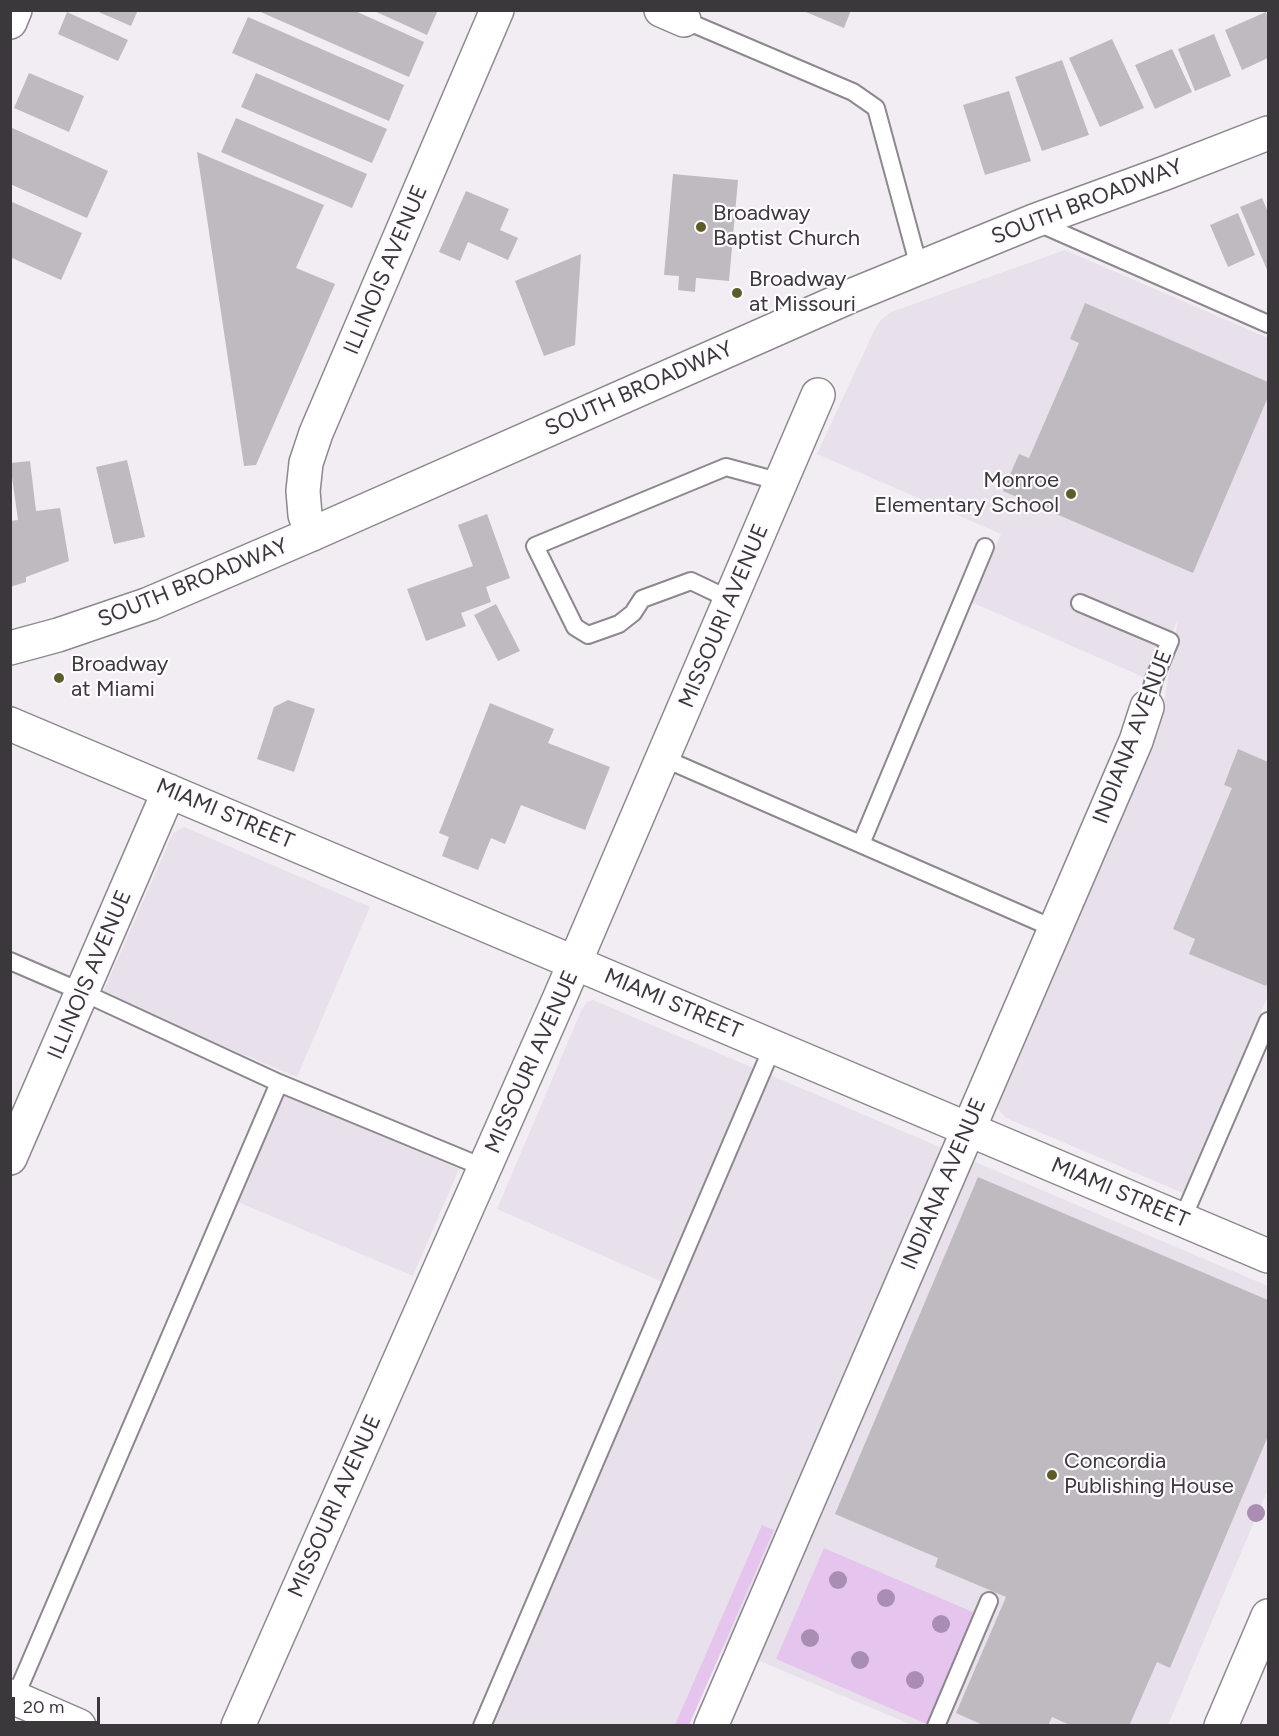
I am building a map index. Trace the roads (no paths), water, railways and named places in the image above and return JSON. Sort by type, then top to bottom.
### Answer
[{"type":"street","points":[[10,22],[15,10]]},
{"type":"street","name":"ILLINOIS AVENUE","points":[[312,534],[305,515],[303,491],[306,463],[316,433],[497,10]]},
{"type":"street","name":"SOUTH BROADWAY","points":[[10,648],[58,635],[149,604],[919,267],[1034,221],[1269,133]]},
{"type":"street","name":"MISSOURI AVENUE","points":[[238,1725],[575,963],[818,395]]},
{"type":"street","name":"INDIANA AVENUE","points":[[711,1725],[1136,741],[1147,707]]},
{"type":"street","name":"MIAMI STREET","points":[[10,724],[1269,1256]]},
{"type":"street","name":"ILLINOIS AVENUE","points":[[10,1158],[169,791]]},
{"type":"street","points":[[1221,1725],[1269,1616]]},
{"type":"street","points":[[12,1700],[79,1725]]},
{"type":"lane","points":[[672,15],[854,92],[876,108],[919,267]]},
{"type":"lane","points":[[1034,221],[1269,324]]},
{"type":"lane","points":[[731,600],[691,581],[642,599],[633,613],[619,624],[588,635],[575,627],[535,546],[726,467],[781,482]]},
{"type":"lane","points":[[861,844],[985,547]]},
{"type":"lane","name":"INDIANA AVENUE","points":[[1080,603],[1170,641],[1154,679],[1147,707]]},
{"type":"lane","points":[[663,758],[1055,929]]},
{"type":"lane","points":[[10,961],[279,1083],[485,1168]]},
{"type":"lane","points":[[1182,1220],[1269,1022]]},
{"type":"lane","points":[[482,1725],[773,1046]]},
{"type":"lane","points":[[12,1700],[279,1083]]},
{"type":"lane","points":[[936,1725],[989,1601]]},
{"type":"place","name":"Broadway Baptist Church","points":[[701,227]]},
{"type":"place","name":"Broadway at Missouri","points":[[737,293]]},
{"type":"place","name":"Monroe Elementary School","points":[[1071,494]]},
{"type":"place","name":"Broadway at Miami","points":[[59,678]]},
{"type":"place","name":"Concordia Publishing House","points":[[1052,1475]]}]
